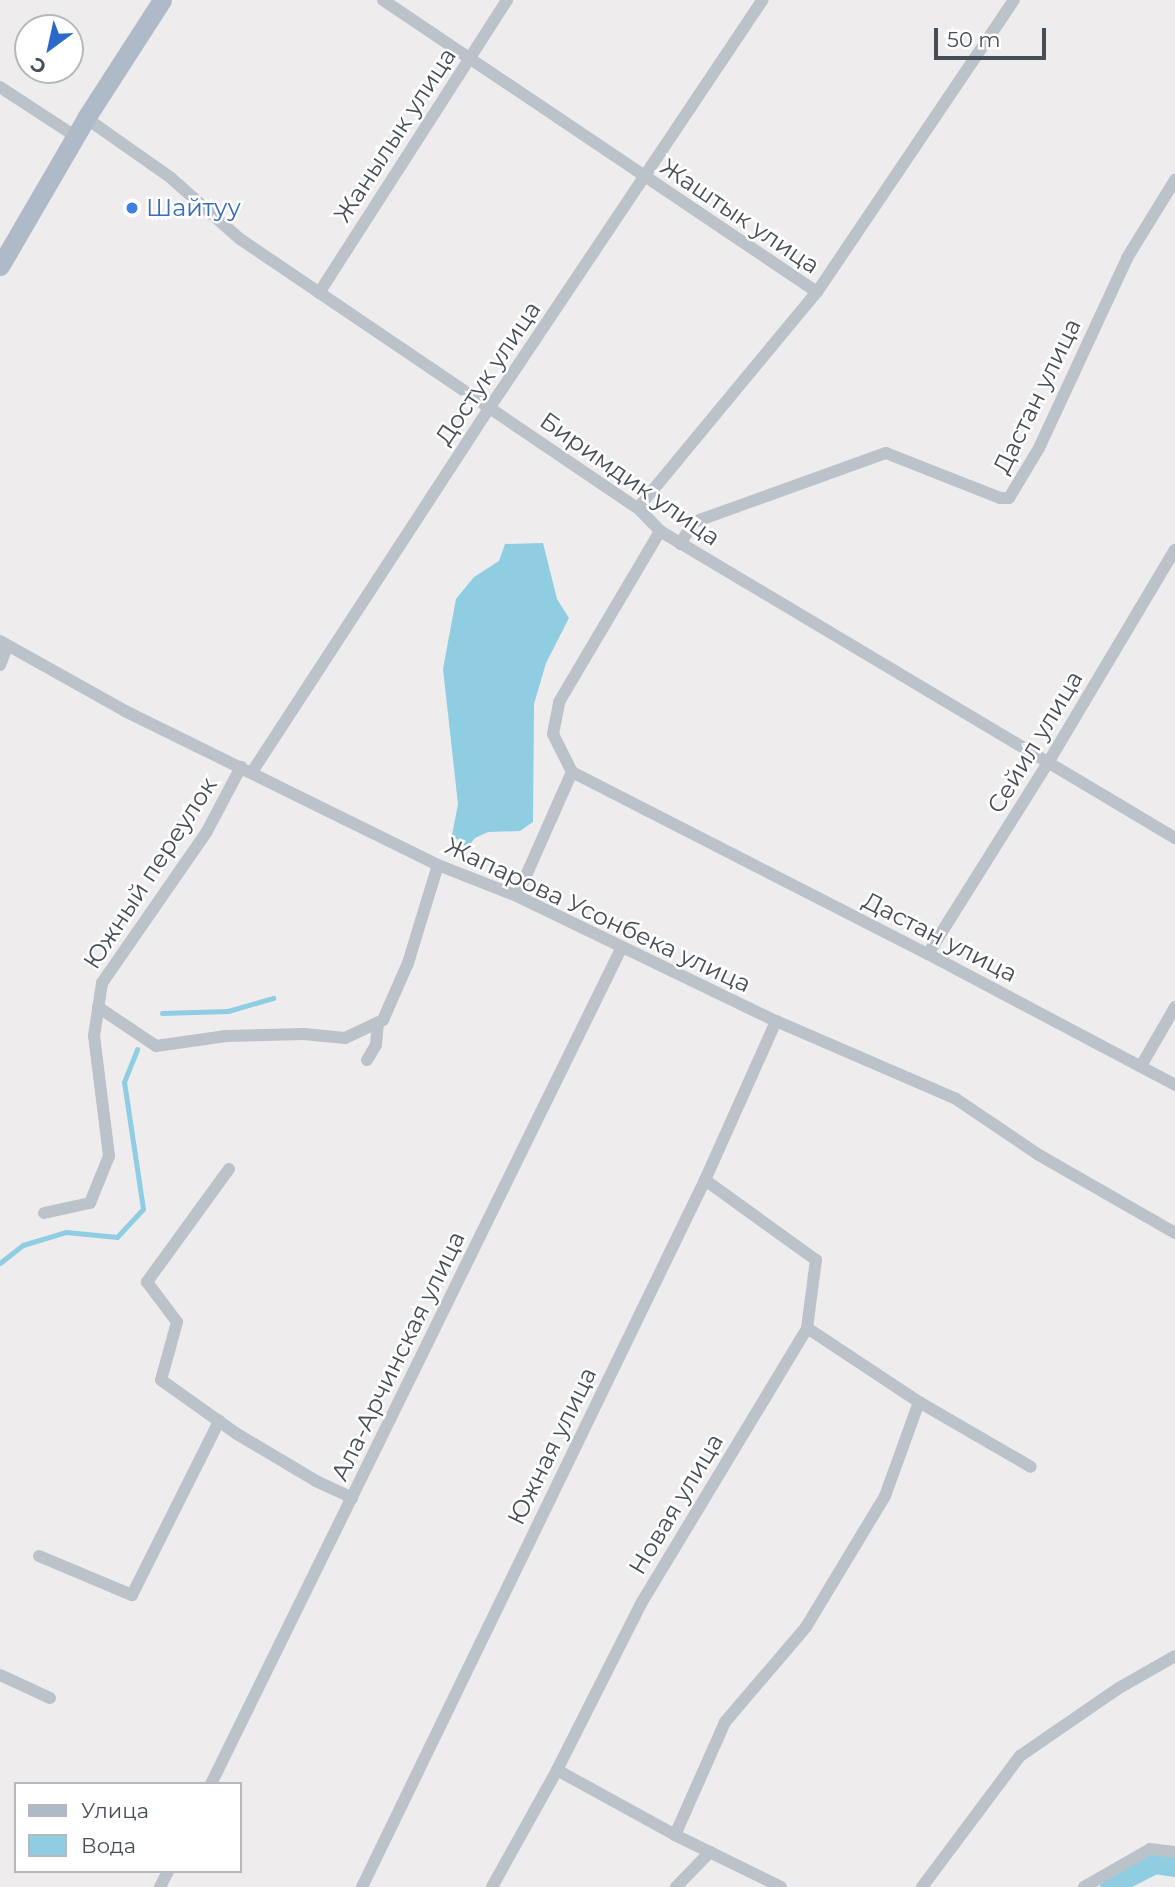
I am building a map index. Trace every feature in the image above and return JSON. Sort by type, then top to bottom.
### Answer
[{"type":"main road","points":[[0,266],[75,136],[162,0]]},
{"type":"street","name":"Жаштык улица","points":[[383,0],[468,60],[817,292],[1014,0]]},
{"type":"street","name":"Жанылык улица","points":[[319,293],[507,0]]},
{"type":"street","name":"Достук улица","points":[[247,769],[762,0]]},
{"type":"street","points":[[0,88],[75,136]]},
{"type":"street","name":"Биримдик улица","points":[[86,118],[172,178],[240,239],[638,508],[660,531],[1175,838]]},
{"type":"street","name":"Дастан улица","points":[[680,544],[694,522],[886,453],[1000,498],[1009,498],[1039,448],[1127,258],[1175,180]]},
{"type":"street","points":[[638,508],[817,292]]},
{"type":"street","points":[[517,896],[572,772],[553,734],[559,702],[660,531]]},
{"type":"street","name":"Сейил улица","points":[[928,954],[1049,761],[1175,550]]},
{"type":"street","points":[[0,665],[4,644]]},
{"type":"street","name":"Жапарова Усонбека улица","points":[[4,644],[125,711],[438,865],[517,896],[776,1021],[956,1099],[1039,1156],[1175,1233]]},
{"type":"street","name":"Южный переулок","points":[[44,1213],[90,1203],[109,1156],[94,1036],[102,983],[247,769]]},
{"type":"street","name":"Дастан улица","points":[[572,772],[928,954],[1175,1085]]},
{"type":"street","points":[[98,1007],[156,1046],[226,1036],[304,1034],[345,1038],[383,1020],[408,963],[438,865]]},
{"type":"street","name":"Ала-Арчинская улица","points":[[212,1782],[622,947]]},
{"type":"street","points":[[1141,1066],[1175,1007]]},
{"type":"street","name":"Южная улица","points":[[362,1887],[705,1180],[776,1021]]},
{"type":"street","points":[[367,1060],[376,1045],[378,1023]]},
{"type":"street","points":[[229,1169],[146,1282],[177,1322],[161,1380],[219,1421],[316,1481],[352,1498]]},
{"type":"street","name":"Новая улица","points":[[492,1887],[557,1770],[642,1602],[807,1328],[816,1260],[705,1180]]},
{"type":"street","points":[[807,1328],[919,1402],[1031,1467]]},
{"type":"street","points":[[674,1835],[725,1722],[806,1627],[885,1496],[919,1402]]},
{"type":"street","points":[[39,1556],[132,1595],[219,1421]]},
{"type":"street","points":[[922,1887],[1020,1756],[1119,1688],[1175,1656]]},
{"type":"street","points":[[0,1675],[50,1698]]},
{"type":"street","points":[[557,1770],[674,1835],[781,1887]]},
{"type":"street","points":[[1084,1887],[1150,1849],[1175,1852]]},
{"type":"street","points":[[676,1887],[710,1852]]},
{"type":"water","points":[[543,543],[557,599],[569,618],[546,663],[534,704],[533,822],[520,831],[488,832],[475,838],[467,848],[452,835],[458,804],[443,669],[456,599],[474,577],[499,561],[505,544]]},
{"type":"waterway","points":[[162,1013],[228,1011],[273,998]]},
{"type":"waterway","points":[[0,1263],[23,1245],[66,1232],[117,1237],[143,1209],[124,1082],[137,1049]]},
{"type":"waterway","points":[[1113,1887],[1125,1876],[1154,1861],[1175,1864]]},
{"type":"place","name":"Шайтуу","points":[[132,208]]}]
